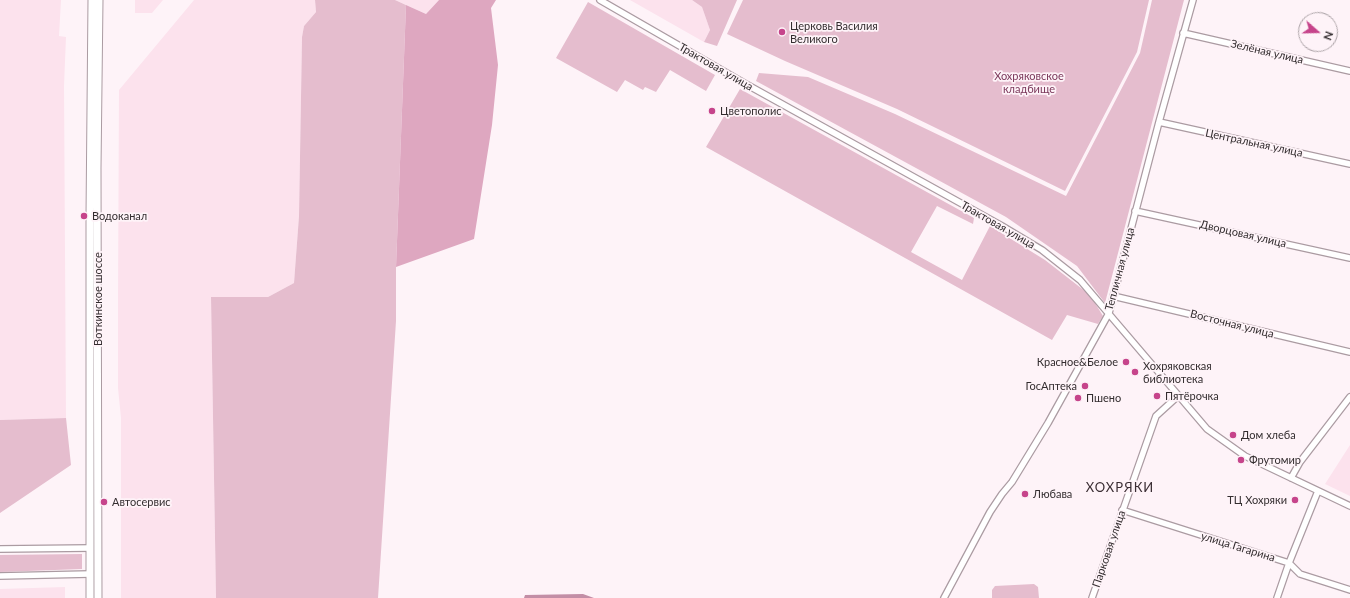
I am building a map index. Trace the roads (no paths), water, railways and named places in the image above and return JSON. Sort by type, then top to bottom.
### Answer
[{"type":"main road","name":"Воткинское шоссе","points":[[90,598],[90,208],[92,0]]},
{"type":"main road","name":"Воткинское шоссе","points":[[98,598],[97,160],[99,0]]},
{"type":"street","name":"Трактовая улица","points":[[600,0],[724,72],[991,220],[1035,246],[1080,280],[1207,429],[1245,456],[1350,506]]},
{"type":"street","name":"Тепличная улица","points":[[944,598],[990,512],[1012,482],[1048,422],[1109,313],[1192,0]]},
{"type":"street","name":"Зелёная улица","points":[[1184,33],[1350,71]]},
{"type":"street","name":"Центральная улица","points":[[1159,122],[1350,164]]},
{"type":"street","name":"Дворцовая улица","points":[[1135,211],[1350,258]]},
{"type":"street","name":"Восточная улица","points":[[1113,296],[1350,352]]},
{"type":"street","name":"Парковая улица","points":[[1092,598],[1156,416],[1178,396]]},
{"type":"street","points":[[1291,478],[1300,462],[1350,397]]},
{"type":"street","points":[[1277,598],[1289,563],[1318,491]]},
{"type":"street","name":"улица Гагарина","points":[[1122,510],[1289,563],[1300,574],[1350,590]]},
{"type":"street","points":[[0,549],[90,548]]},
{"type":"street","points":[[0,576],[90,574]]},
{"type":"place","name":"Церковь Василия Великого","points":[[782,32]]},
{"type":"place","name":"Цветополис","points":[[712,111]]},
{"type":"place","name":"Водоканал","points":[[84,216]]},
{"type":"place","name":"Красное&Белое","points":[[1126,362]]},
{"type":"place","name":"Хохряковская библиотека","points":[[1135,372]]},
{"type":"place","name":"ГосАптека","points":[[1085,386]]},
{"type":"place","name":"Пятёрочка","points":[[1157,396]]},
{"type":"place","name":"Пшено","points":[[1078,398]]},
{"type":"place","name":"Дом хлеба","points":[[1233,435]]},
{"type":"place","name":"Фрутомир","points":[[1241,460]]},
{"type":"place","name":"Любава","points":[[1025,494]]},
{"type":"place","name":"ТЦ Хохряки","points":[[1295,500]]},
{"type":"place","name":"Автосервис","points":[[104,502]]},
{"type":"district","name":"ХОХРЯКИ","points":[[1120,488]]},
{"type":"park label","name":"Хохряковское кладбище","points":[[1029,82]]}]
